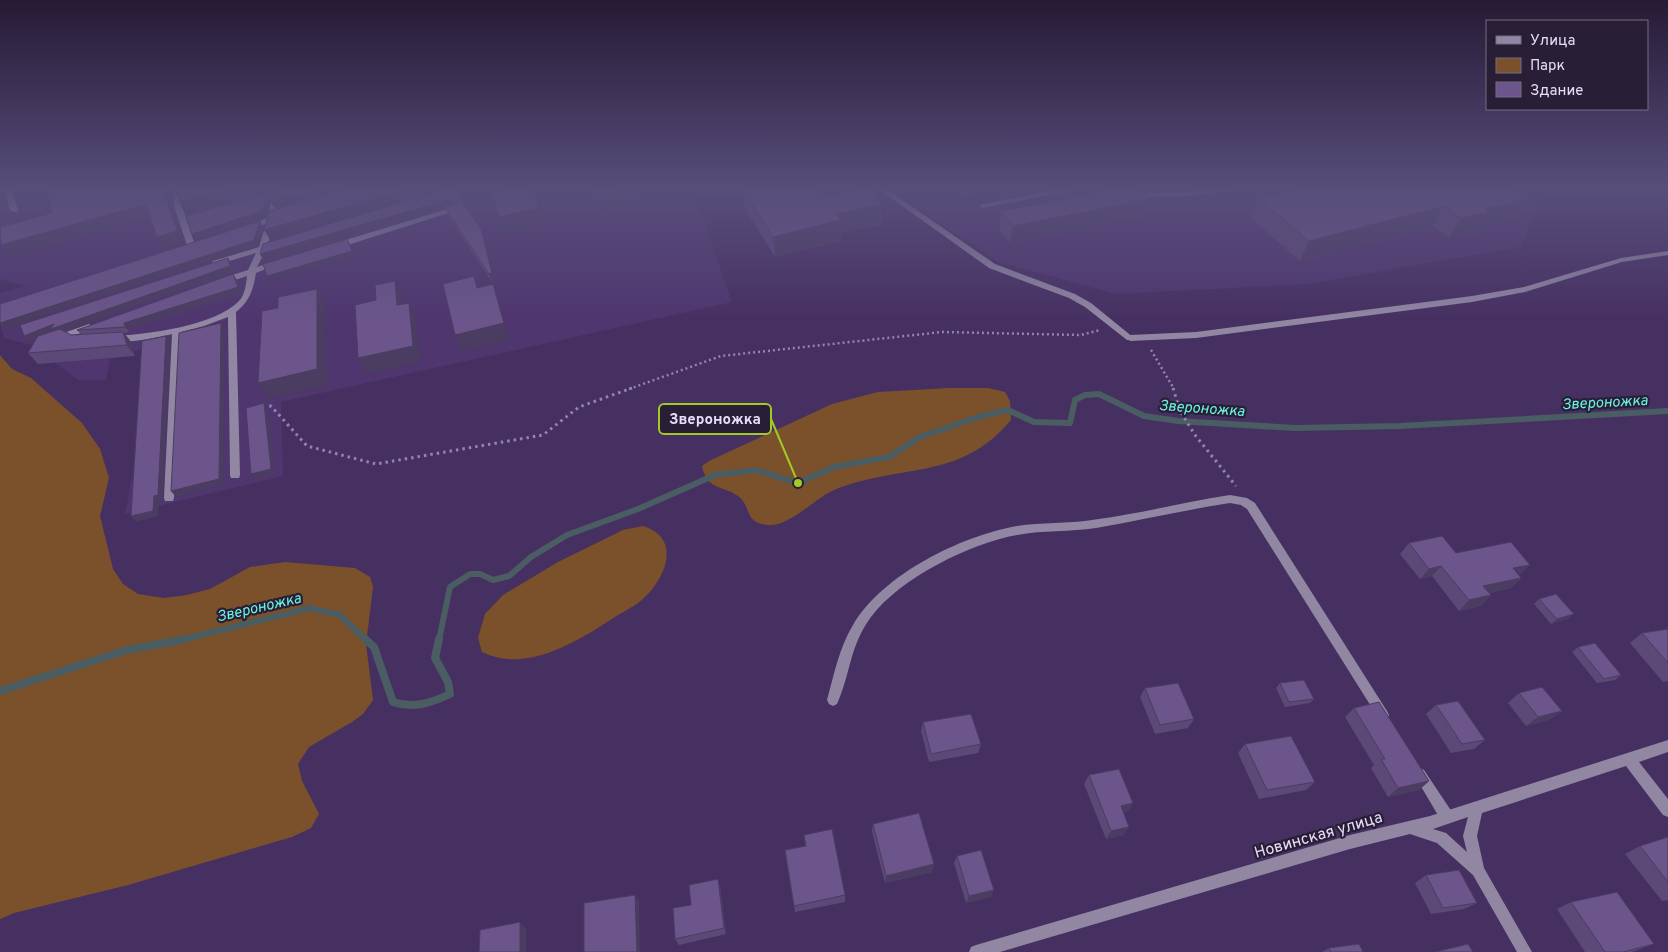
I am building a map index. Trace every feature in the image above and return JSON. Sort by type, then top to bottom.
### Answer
[{"type":"street","points":[[187,232],[191,245]]},
{"type":"street","points":[[106,340],[132,338],[177,330],[213,320],[232,312],[243,302],[251,285],[252,270],[263,248],[267,232]]},
{"type":"street","points":[[326,249],[380,232]]},
{"type":"street","points":[[944,232],[992,266],[1072,296],[1088,304],[1130,338],[1196,335],[1472,299],[1525,290],[1621,260],[1668,253]]},
{"type":"street","points":[[181,248],[199,242]]},
{"type":"street","points":[[208,266],[282,243]]},
{"type":"street","points":[[216,283],[252,270],[289,260]]},
{"type":"street","points":[[232,312],[235,475]]},
{"type":"street","points":[[46,343],[98,324]]},
{"type":"street","points":[[169,498],[177,330]]},
{"type":"street","points":[[71,334],[80,341]]},
{"type":"street","points":[[833,700],[856,628],[870,609],[894,588],[933,562],[960,548],[988,537],[1018,530],[1094,524],[1217,500],[1243,501],[1252,506],[1389,724]]},
{"type":"street","name":"Новинская улица","points":[[976,952],[1350,842],[1447,817],[1668,746]]},
{"type":"street","points":[[1629,759],[1668,810]]},
{"type":"street","points":[[1415,767],[1447,817]]},
{"type":"street","points":[[1477,807],[1470,836],[1478,870],[1525,952]]},
{"type":"street","points":[[1409,828],[1441,838],[1478,870]]},
{"type":"path","points":[[262,408],[271,406],[307,446],[376,464],[543,435],[579,407],[722,356],[942,332],[1081,335],[1116,326]]},
{"type":"path","points":[[1130,338],[1151,349],[1174,389],[1180,411],[1195,435],[1252,506]]},
{"type":"shaded area","points":[[0,232],[708,232],[732,302],[281,402],[283,476],[125,514],[158,344],[110,359],[106,380],[78,380],[31,345],[4,338],[0,323],[0,293],[25,286],[0,279]]},
{"type":"shaded area","points":[[954,232],[1527,232],[1521,247],[1308,284],[1116,294],[999,262]]},
{"type":"green space","points":[[0,355],[12,369],[31,378],[82,423],[100,449],[109,478],[100,516],[113,569],[123,584],[138,594],[164,598],[187,595],[210,589],[250,567],[285,562],[355,568],[370,577],[373,587],[366,644],[373,700],[363,714],[309,747],[298,764],[302,781],[319,814],[311,828],[292,837],[128,885],[14,913],[0,919]]},
{"type":"green space","points":[[988,388],[1005,392],[1010,401],[1011,420],[991,440],[971,453],[950,462],[928,468],[882,476],[834,490],[784,522],[768,525],[755,521],[751,518],[745,504],[738,496],[712,484],[704,474],[702,466],[709,461],[832,404],[878,392]]},
{"type":"green space","points":[[643,526],[655,532],[663,540],[666,549],[666,559],[664,570],[659,580],[641,601],[585,636],[551,652],[534,657],[516,659],[499,658],[482,652],[478,638],[485,614],[503,595],[558,562],[623,530]]},
{"type":"building","points":[[0,232],[45,232],[1,245]]},
{"type":"building","points":[[155,232],[172,232],[157,237]]},
{"type":"building","points":[[224,232],[256,232],[254,240],[0,323],[0,304]]},
{"type":"building","points":[[301,232],[335,232],[260,254],[263,244]]},
{"type":"building","points":[[462,232],[482,232],[492,273],[489,274]]},
{"type":"building","points":[[770,232],[791,232],[773,237]]},
{"type":"building","points":[[1299,232],[1342,232],[1309,241]]},
{"type":"building","points":[[347,239],[352,251],[267,276],[263,264]]},
{"type":"building","points":[[228,258],[230,266],[51,329],[54,324],[24,336],[20,325]]},
{"type":"building","points":[[233,274],[238,287],[124,323],[125,327],[77,330]]},
{"type":"building","points":[[474,276],[477,288],[493,284],[504,323],[455,335],[443,284]]},
{"type":"building","points":[[395,281],[397,305],[409,303],[413,346],[358,358],[355,305],[376,300],[375,285]]},
{"type":"building","points":[[317,289],[317,369],[258,383],[262,311],[278,308],[278,297]]},
{"type":"building","points":[[221,323],[219,479],[171,491],[179,333]]},
{"type":"building","points":[[60,329],[71,335],[123,332],[127,345],[28,353],[38,336]]},
{"type":"building","points":[[166,336],[158,495],[154,496],[153,511],[131,516],[142,341]]},
{"type":"building","points":[[264,403],[271,469],[251,474],[246,408]]},
{"type":"building","points":[[1442,536],[1456,553],[1511,542],[1530,565],[1513,568],[1521,578],[1483,586],[1491,595],[1469,600],[1441,566],[1429,569],[1409,543]]},
{"type":"building","points":[[1556,594],[1574,614],[1557,619],[1539,599]]},
{"type":"building","points":[[1668,629],[1668,663],[1642,633]]},
{"type":"building","points":[[1595,643],[1621,675],[1604,679],[1578,647]]},
{"type":"building","points":[[1304,680],[1314,699],[1289,702],[1280,683]]},
{"type":"building","points":[[1178,683],[1194,719],[1160,725],[1145,688]]},
{"type":"building","points":[[1542,687],[1562,711],[1538,717],[1519,693]]},
{"type":"building","points":[[1458,701],[1485,740],[1462,744],[1436,705]]},
{"type":"building","points":[[1379,702],[1429,781],[1398,788],[1381,759],[1385,759],[1354,708]]},
{"type":"building","points":[[971,714],[981,744],[931,754],[923,722]]},
{"type":"building","points":[[1291,736],[1315,782],[1267,790],[1245,744]]},
{"type":"building","points":[[1119,769],[1133,803],[1121,806],[1129,827],[1111,831],[1089,775]]},
{"type":"building","points":[[919,813],[934,864],[886,876],[873,824]]},
{"type":"building","points":[[832,829],[845,895],[794,906],[785,850],[806,846],[804,835]]},
{"type":"building","points":[[1668,837],[1668,882],[1640,846]]},
{"type":"building","points":[[981,850],[994,890],[969,896],[957,856]]},
{"type":"building","points":[[1459,870],[1477,903],[1443,908],[1426,875]]},
{"type":"building","points":[[718,879],[724,928],[675,939],[673,908],[691,905],[689,885]]},
{"type":"building","points":[[1617,892],[1654,944],[1623,952],[1605,952],[1571,902]]},
{"type":"building","points":[[635,895],[637,952],[584,952],[584,903]]},
{"type":"building","points":[[520,922],[520,952],[479,952],[480,930]]},
{"type":"building","points":[[1359,944],[1363,952],[1331,952],[1329,948]]},
{"type":"building","points":[[1468,944],[1473,952],[1435,952]]},
{"type":"waterway","name":"Звероножка","points":[[439,640],[450,587],[470,574],[480,574],[493,580],[509,576],[531,557],[567,535],[638,509],[715,475],[756,470],[798,483],[834,467],[889,457],[920,437],[978,417],[1008,410],[1034,422],[1070,423],[1075,400],[1085,395],[1099,394],[1144,416],[1178,421],[1295,428],[1400,426],[1668,411]]},
{"type":"waterway","name":"Звероножка","points":[[182,640],[310,608],[340,615],[366,640]]},
{"type":"waterway","name":"Звероножка","points":[[365,639],[374,647],[393,702],[408,705],[429,702],[450,694],[448,682],[435,658],[439,639]]},
{"type":"waterway","name":"Звероножка","points":[[0,691],[127,650],[182,640]]},
{"type":"place","name":"Звероножка","points":[[798,483]]}]
